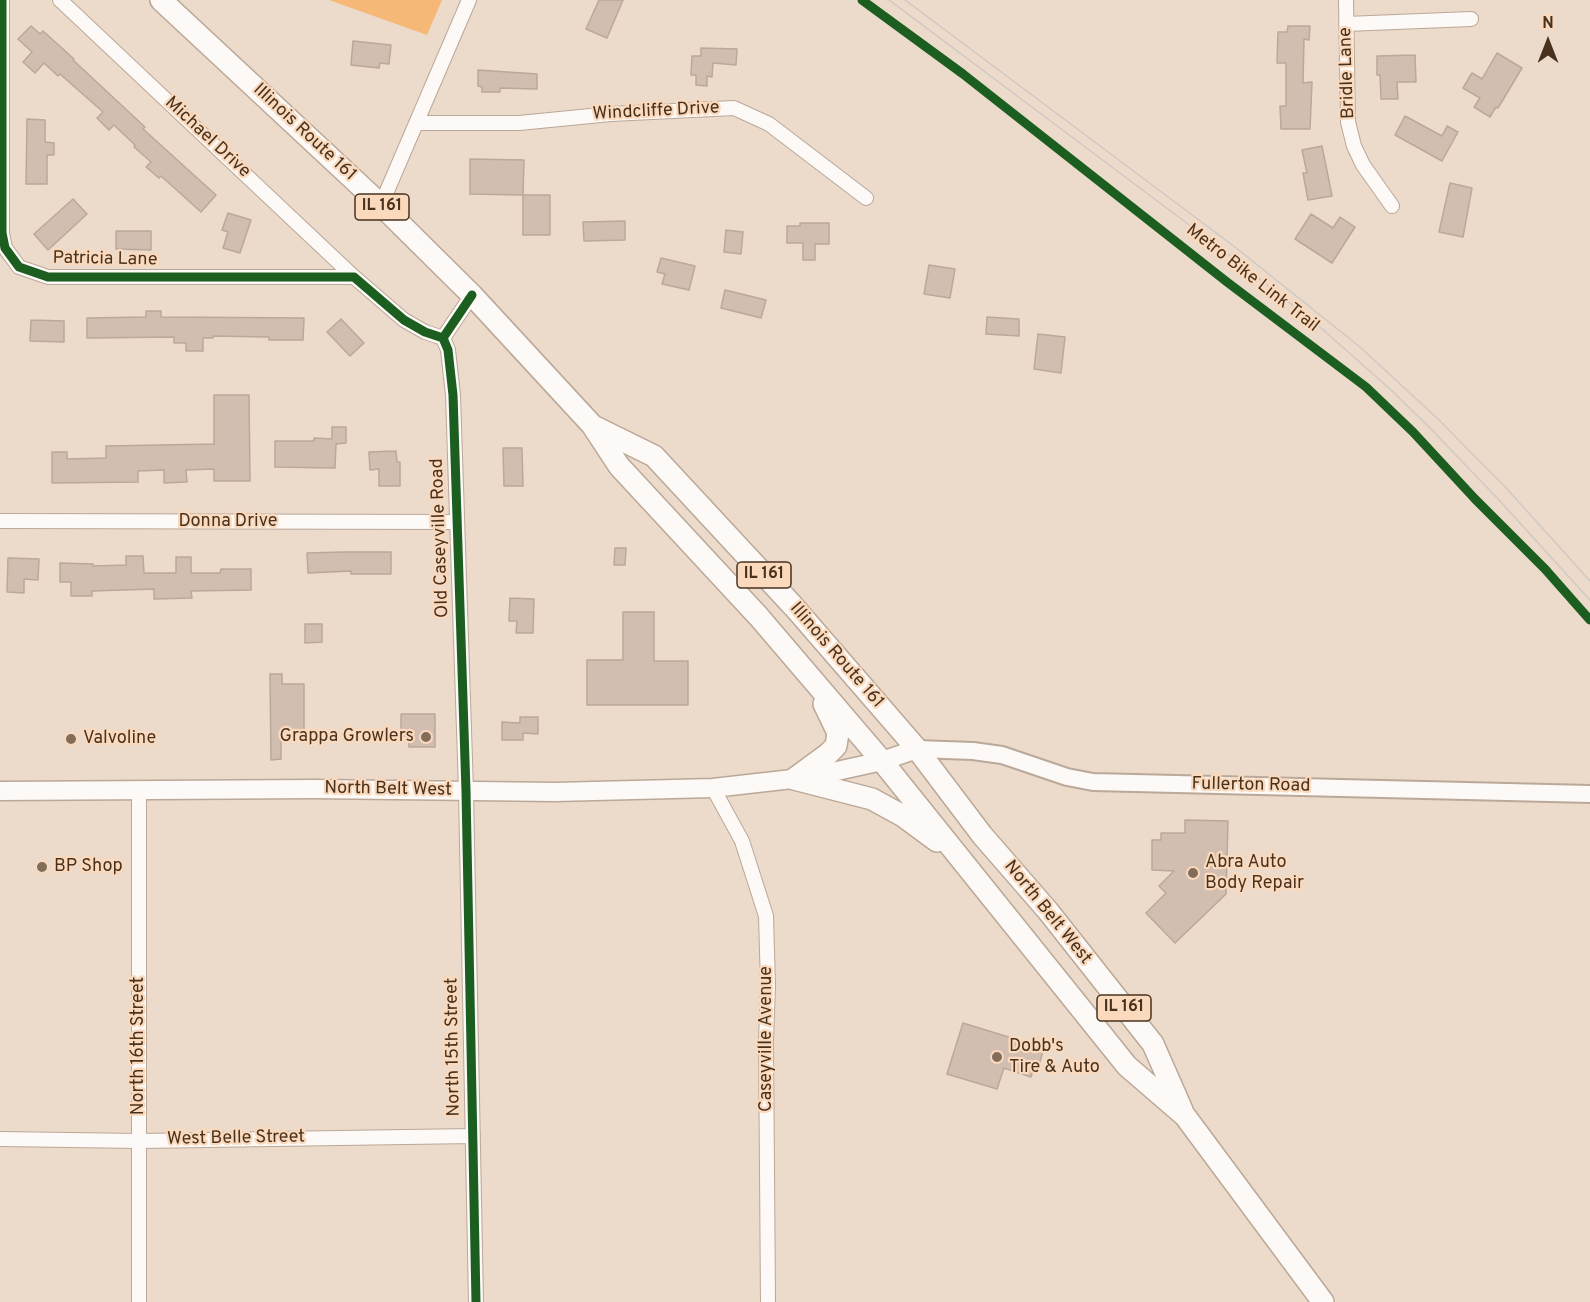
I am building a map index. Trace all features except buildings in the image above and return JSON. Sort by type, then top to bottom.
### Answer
[{"type":"main road","name":"Illinois Route 161","points":[[161,0],[381,205],[472,295],[592,425],[619,466],[759,617],[882,760]]},
{"type":"main road","name":"Illinois Route 161","points":[[592,425],[654,456],[794,607],[917,749]]},
{"type":"main road","points":[[794,778],[836,746],[838,733],[810,677]]},
{"type":"main road","name":"North Belt West","points":[[0,791],[609,792],[713,788],[810,777],[917,749],[982,834],[1048,911],[1153,1044],[1185,1116],[1323,1302]]},
{"type":"main road","name":"North Belt West","points":[[882,760],[1127,1066],[1185,1116]]},
{"type":"main road","points":[[794,778],[872,799],[903,816],[960,856]]},
{"type":"street","name":"Patricia Lane","points":[[2,0],[2,233],[5,248],[19,267],[48,277],[354,277]]},
{"type":"street","name":"Michael Drive","points":[[60,0],[354,277]]},
{"type":"street","points":[[381,205],[469,0]]},
{"type":"street","name":"Bridle Lane","points":[[1346,0],[1348,122],[1354,146],[1363,165],[1392,206]]},
{"type":"street","points":[[1346,24],[1471,19]]},
{"type":"street","name":"Windcliffe Drive","points":[[417,123],[519,123],[611,114],[734,108],[769,124],[866,198]]},
{"type":"street","points":[[354,277],[404,320],[425,332],[442,338],[472,295]]},
{"type":"street","name":"Old Caseyville Road","points":[[442,338],[448,350],[453,395],[466,791]]},
{"type":"street","name":"Donna Drive","points":[[0,521],[457,522]]},
{"type":"street","name":"Fullerton Road","points":[[917,749],[973,751],[1002,755],[1066,777],[1093,782],[1590,794]]},
{"type":"street","name":"Caseyville Avenue","points":[[713,788],[742,841],[765,916],[768,986],[766,1040],[768,1302]]},
{"type":"street","name":"North 16th Street","points":[[139,790],[139,1302]]},
{"type":"street","name":"North 15th Street","points":[[466,791],[476,1302]]},
{"type":"street","name":"West Belle Street","points":[[0,1139],[139,1141],[473,1136]]},
{"type":"shaded area","points":[[329,0],[442,0],[427,35]]},
{"type":"tram line","points":[[889,0],[1228,254],[1320,327],[1430,428],[1590,600]]},
{"type":"tram line","points":[[905,0],[1235,247],[1360,347],[1439,420],[1508,490],[1590,581]]},
{"type":"cycle path","points":[[2,0],[2,233],[5,248],[19,267],[48,277],[354,277],[404,320],[425,332],[443,338]]},
{"type":"cycle path","name":"Metro Bike Link Trail","points":[[862,0],[963,74],[1227,282],[1366,387],[1413,432],[1475,499],[1545,569],[1590,620]]},
{"type":"cycle path","points":[[472,295],[443,338],[448,350],[453,395],[466,791],[476,1302]]},
{"type":"place","name":"Grappa Growlers","points":[[426,737]]},
{"type":"place","name":"Valvoline","points":[[71,739]]},
{"type":"place","name":"BP Shop","points":[[42,867]]},
{"type":"place","name":"Abra Auto Body Repair","points":[[1193,873]]},
{"type":"place","name":"Dobb's Tire & Auto","points":[[997,1057]]}]
